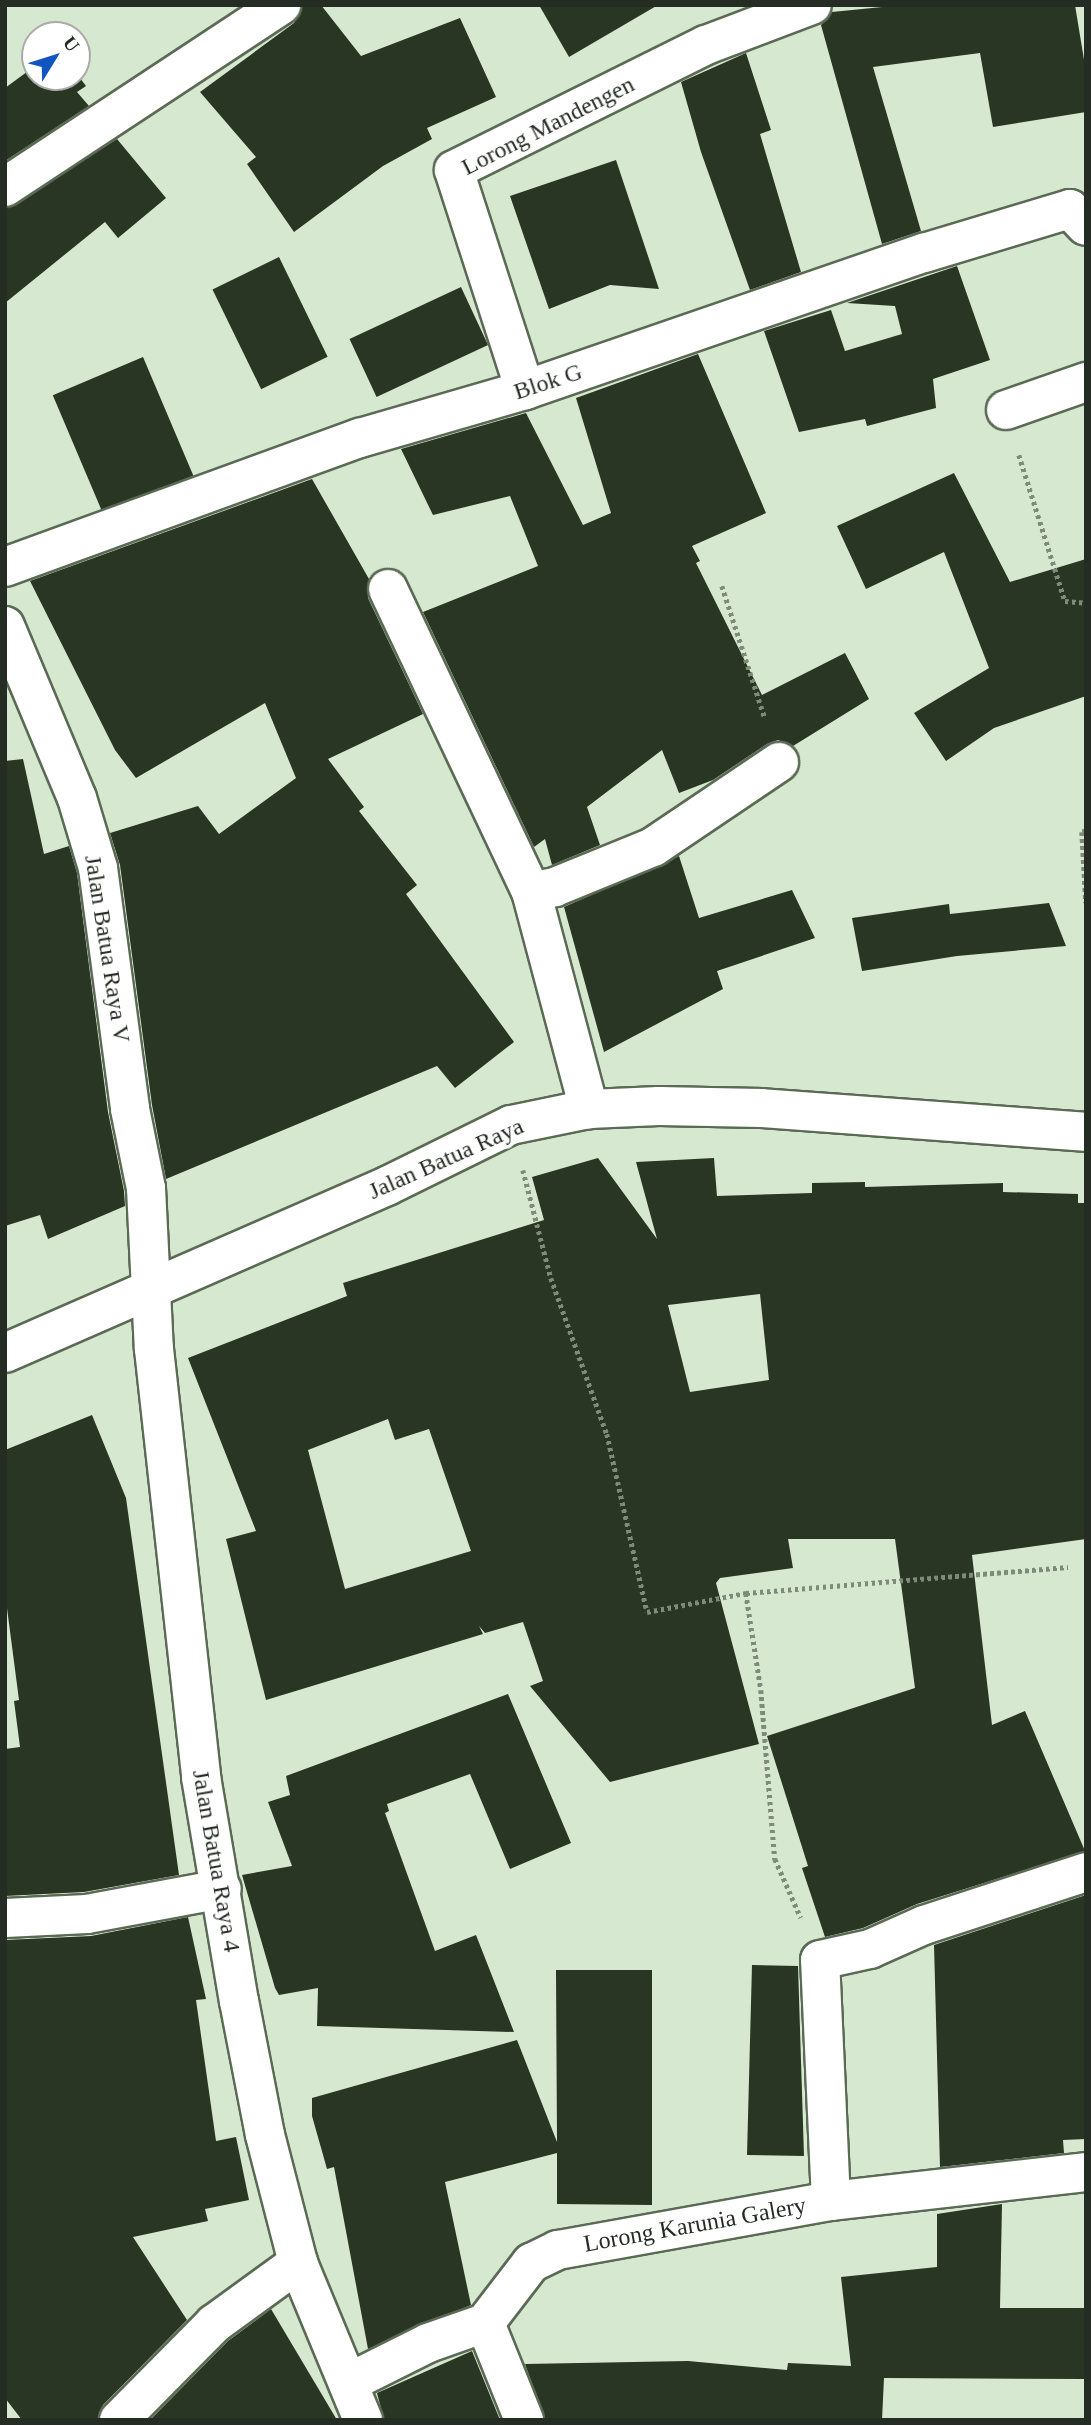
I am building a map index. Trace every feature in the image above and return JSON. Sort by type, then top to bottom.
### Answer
[{"type":"street","points":[[5,187],[281,5]]},
{"type":"street","name":"Lorong Mandengen","points":[[525,390],[454,170],[706,45],[812,5]]},
{"type":"street","name":"Blok G","points":[[5,567],[360,438],[525,390],[1055,212],[1070,209],[1086,226]]},
{"type":"street","points":[[1006,410],[1086,383]]},
{"type":"street","points":[[388,589],[531,891],[589,1110]]},
{"type":"street","name":"Jalan Batua Raya V","points":[[5,626],[77,798],[99,868],[130,1109],[146,1188],[152,1285]]},
{"type":"street","points":[[531,891],[555,887],[653,847],[779,762]]},
{"type":"street","name":"Jalan Batua Raya","points":[[5,1353],[152,1285],[387,1186],[511,1125],[589,1110],[761,1108],[1086,1132]]},
{"type":"street","name":"Jalan Batua Raya 4","points":[[152,1285],[158,1388],[201,1777],[265,2135],[298,2263],[363,2420]]},
{"type":"street","points":[[831,2201],[820,1960],[870,1950],[924,1925],[1086,1872]]},
{"type":"street","points":[[5,1917],[87,1914],[222,1889]]},
{"type":"street","name":"Lorong Karunia Galery","points":[[485,2323],[531,2263],[558,2250],[831,2201],[1086,2172]]},
{"type":"street","points":[[119,2420],[214,2324],[298,2263]]},
{"type":"street","points":[[348,2383],[428,2343],[485,2323],[524,2420]]},
{"type":"path","points":[[1006,410],[1065,601],[1086,603]]},
{"type":"path","points":[[722,586],[779,762]]},
{"type":"path","points":[[1086,831],[1086,903]]},
{"type":"path","points":[[511,1125],[551,1278],[607,1434],[647,1612],[746,1592],[1068,1567]]},
{"type":"path","points":[[746,1592],[761,1690],[775,1858],[820,1960]]},
{"type":"building","points":[[303,5],[321,5],[361,56],[460,18],[496,97],[427,128],[432,139],[383,166],[294,232],[247,164],[256,157],[200,92],[294,23]]},
{"type":"building","points":[[539,5],[658,5],[569,57]]},
{"type":"building","points":[[902,5],[1075,5],[1086,72],[1086,112],[993,127],[980,53],[873,67],[921,231],[882,244],[821,25],[832,12]]},
{"type":"building","points":[[746,53],[771,130],[760,134],[801,272],[750,290],[701,152],[681,82]]},
{"type":"building","points":[[21,76],[21,91],[78,91],[89,106],[5,161],[5,88]]},
{"type":"building","points":[[117,139],[166,198],[118,238],[105,222],[5,303],[5,209]]},
{"type":"building","points":[[616,160],[659,289],[610,285],[549,309],[510,196]]},
{"type":"building","points":[[279,257],[328,357],[261,389],[212,289]]},
{"type":"building","points":[[957,266],[990,360],[933,379],[936,408],[867,426],[865,419],[799,432],[764,331],[831,310],[845,351],[902,334],[895,306],[847,303]]},
{"type":"building","points":[[461,287],[488,345],[377,397],[350,339]]},
{"type":"building","points":[[698,354],[766,513],[692,546],[700,561],[696,563],[762,695],[845,653],[869,699],[793,746],[778,740],[767,744],[713,780],[679,793],[662,750],[587,807],[600,845],[552,865],[545,839],[534,847],[423,612],[538,566],[510,496],[433,515],[401,449],[526,413],[583,525],[611,513],[576,398]]},
{"type":"building","points":[[143,357],[193,476],[103,514],[53,395]]},
{"type":"building","points":[[954,473],[1010,582],[1086,559],[1086,696],[994,728],[946,761],[914,713],[989,668],[944,552],[866,589],[837,526]]},
{"type":"building","points":[[312,479],[369,579],[368,598],[423,714],[328,759],[364,807],[359,811],[417,885],[406,894],[514,1042],[455,1088],[437,1066],[166,1179],[152,1105],[120,865],[110,833],[198,806],[219,834],[296,778],[265,703],[136,778],[115,750],[30,581]]},
{"type":"building","points":[[23,759],[44,854],[69,846],[77,873],[108,1112],[125,1206],[48,1239],[40,1215],[5,1226],[5,761]]},
{"type":"building","points":[[679,856],[699,918],[792,890],[815,938],[717,971],[723,989],[604,1052],[564,907]]},
{"type":"building","points":[[1049,903],[1066,946],[957,956],[862,971],[852,918],[949,904],[950,914]]},
{"type":"building","points":[[598,1158],[657,1239],[636,1162],[714,1158],[717,1196],[812,1193],[812,1183],[865,1182],[865,1187],[1003,1183],[1003,1192],[1078,1194],[1078,1203],[1086,1203],[1086,1539],[972,1555],[992,1725],[1025,1711],[1085,1851],[917,1904],[863,1928],[825,1937],[802,1868],[808,1866],[767,1736],[915,1688],[895,1539],[788,1539],[793,1568],[720,1578],[716,1583],[759,1744],[610,1782],[530,1686],[543,1681],[523,1622],[485,1633],[479,1626],[483,1634],[266,1700],[226,1539],[256,1531],[188,1358],[347,1296],[343,1283],[544,1220],[532,1177]],"holes":[[[760,1294],[769,1380],[690,1392],[668,1305]],[[388,1419],[395,1440],[429,1429],[471,1551],[345,1589],[308,1450]]]},
{"type":"building","points":[[92,1415],[126,1498],[179,1875],[84,1892],[5,1896],[5,1749],[20,1747],[14,1701],[19,1700],[5,1593],[5,1450]]},
{"type":"building","points":[[508,1694],[571,1843],[510,1869],[470,1774],[387,1804],[389,1811],[385,1813],[435,1951],[476,1935],[514,2032],[317,2026],[318,1988],[279,1995],[275,1988],[242,1875],[292,1866],[268,1802],[290,1795],[286,1776]]},
{"type":"building","points":[[1086,1895],[1086,2139],[1063,2140],[1064,2153],[940,2167],[934,1945]]},
{"type":"building","points":[[188,1917],[206,1999],[196,2000],[216,2141],[236,2137],[249,2200],[205,2209],[208,2221],[133,2237],[187,2320],[103,2405],[98,2420],[22,2420],[5,2398],[5,1940],[91,1936]]},
{"type":"building","points":[[752,1965],[798,1966],[804,2156],[747,2155]]},
{"type":"building","points":[[556,1970],[652,1970],[652,2205],[557,2204],[557,2153],[445,2182],[471,2305],[368,2349],[334,2167],[327,2169],[312,2116],[312,2098],[517,2040],[557,2142]]},
{"type":"building","points":[[1002,2204],[1000,2308],[1086,2308],[1086,2379],[884,2378],[882,2420],[545,2420],[525,2364],[688,2361],[787,2370],[788,2363],[851,2366],[841,2277],[937,2267],[937,2214]]},
{"type":"building","points":[[271,2309],[337,2420],[150,2420],[228,2341]]},
{"type":"building","points":[[472,2351],[500,2420],[384,2420],[377,2393]]}]
